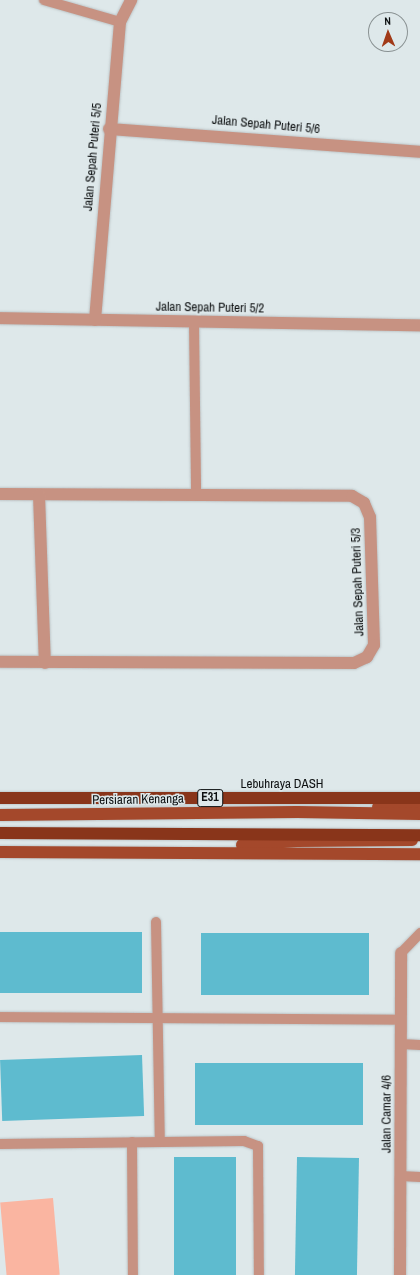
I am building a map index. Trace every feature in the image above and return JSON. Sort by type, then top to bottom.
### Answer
[{"type":"highway","name":"Lebuhraya DASH","points":[[0,798],[420,798]]},
{"type":"highway","points":[[0,833],[420,835]]},
{"type":"main road","points":[[297,812],[420,803]]},
{"type":"main road","name":"Persiaran Kenanga","points":[[0,815],[297,812],[420,814]]},
{"type":"main road","points":[[147,851],[297,841],[420,840]]},
{"type":"main road","points":[[0,852],[147,851],[420,854]]},
{"type":"street","name":"Jalan Sepah Puteri 5/5","points":[[95,320],[109,129],[120,22],[131,0]]},
{"type":"street","name":"Jalan Sepah Puteri 5/6","points":[[109,129],[420,152]]},
{"type":"street","name":"Jalan Sepah Puteri 5/2","points":[[0,318],[420,326]]},
{"type":"street","name":"Jalan Sepah Puteri 5/3","points":[[0,494],[352,496],[364,503],[370,517],[374,645],[367,658],[354,663],[0,662]]},
{"type":"street","points":[[39,495],[45,663]]},
{"type":"street","name":"Jalan Camar 4/6","points":[[400,1275],[401,953]]},
{"type":"lane","points":[[44,0],[120,22]]},
{"type":"lane","points":[[194,322],[196,495]]},
{"type":"lane","points":[[156,922],[160,1142]]},
{"type":"lane","points":[[401,953],[420,933]]},
{"type":"lane","points":[[0,1017],[401,1020]]},
{"type":"lane","points":[[401,1044],[420,1045]]},
{"type":"lane","points":[[0,1144],[244,1141],[258,1146],[259,1275]]},
{"type":"lane","points":[[132,1142],[133,1275]]},
{"type":"lane","points":[[400,1176],[420,1177]]},
{"type":"shaded area","points":[[53,1198],[60,1275],[7,1275],[0,1203]]},
{"type":"building","points":[[0,932],[142,932],[142,993],[0,993]]},
{"type":"building","points":[[201,933],[369,933],[369,995],[201,995]]},
{"type":"building","points":[[142,1055],[144,1116],[2,1121],[0,1060]]},
{"type":"building","points":[[195,1063],[363,1063],[363,1125],[195,1125]]},
{"type":"building","points":[[174,1157],[236,1157],[236,1275],[174,1275]]},
{"type":"building","points":[[297,1157],[359,1158],[357,1275],[295,1275]]}]
